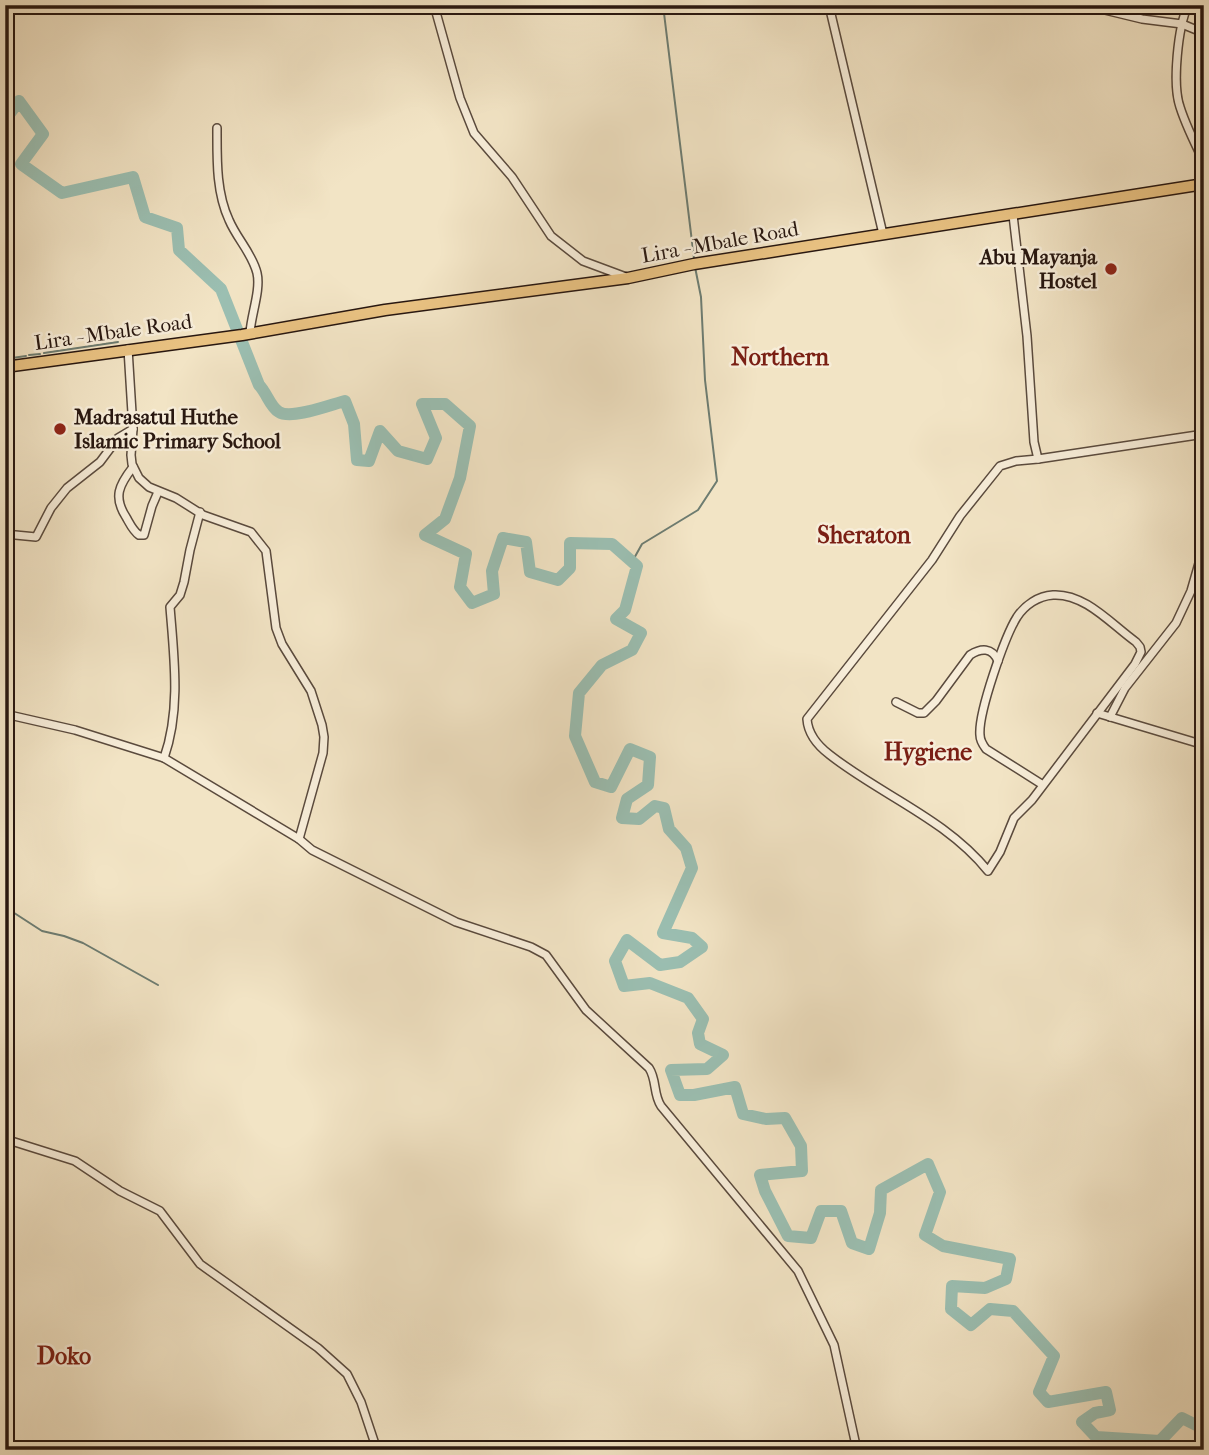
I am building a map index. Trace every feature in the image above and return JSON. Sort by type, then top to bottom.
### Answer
[{"type":"main road","name":"Lira - Mbale Road","points":[[5,367],[246,334],[385,310],[628,278],[695,264],[1204,184]]},
{"type":"street","points":[[435,5],[460,98],[474,133],[512,177],[551,236],[583,261],[628,278]]},
{"type":"street","points":[[1084,5],[1142,19],[1182,24],[1204,33]]},
{"type":"street","points":[[1188,5],[1182,24],[1177,97],[1204,162]]},
{"type":"street","points":[[831,14],[883,234]]},
{"type":"street","points":[[217,128],[217,159],[224,207],[230,223],[254,262],[258,277],[246,334]]},
{"type":"street","points":[[1013,215],[1027,335],[1034,442],[1038,459]]},
{"type":"street","points":[[128,349],[133,467],[144,483],[200,512],[251,532],[264,546],[270,565],[270,591],[276,628],[282,644],[316,701],[323,725],[324,744],[299,839]]},
{"type":"street","points":[[5,534],[36,537],[51,508],[67,488],[100,461],[118,438],[133,429]]},
{"type":"street","points":[[1043,785],[986,749],[981,743],[980,726],[998,660],[1007,635],[1012,631],[1018,617],[1034,601],[1054,595],[1079,599],[1136,642],[1141,650],[1135,664],[1043,785],[1014,818],[1000,852],[988,871],[978,858],[940,828],[829,754],[811,735],[807,719],[932,560],[960,516],[1000,466],[1016,461],[1204,434]]},
{"type":"street","points":[[133,467],[120,484],[117,499],[139,535],[144,535],[159,492]]},
{"type":"street","points":[[164,758],[171,738],[175,694],[170,607],[180,595],[200,512]]},
{"type":"street","points":[[1110,717],[1125,688],[1175,623],[1194,584],[1204,546]]},
{"type":"street","points":[[896,702],[924,713],[970,655],[988,650],[993,652],[998,660]]},
{"type":"street","points":[[1097,713],[1204,745]]},
{"type":"street","points":[[5,714],[75,730],[164,758],[299,839],[306,847],[456,922],[539,950],[552,961],[586,1010],[649,1068],[653,1074],[654,1094],[661,1106],[798,1270],[834,1345],[858,1450]]},
{"type":"street","points":[[5,1139],[75,1161],[120,1191],[160,1211],[200,1264],[318,1348],[347,1374],[361,1402],[377,1450]]},
{"type":"waterway","points":[[663,5],[694,258]]},
{"type":"waterway","points":[[5,120],[19,101],[43,134],[21,164],[62,193],[133,177],[145,217],[177,228],[179,250],[221,289],[259,385],[279,412],[301,413],[345,401],[354,424],[357,460],[369,461],[380,431],[398,451],[427,459],[436,438],[422,404],[445,404],[470,426],[460,478],[445,519],[425,535],[466,554],[460,587],[472,603],[494,594],[492,571],[503,538],[526,542],[530,572],[558,580],[570,568],[570,543],[612,544],[637,566],[625,610],[616,619],[641,633],[632,650],[602,665],[579,693],[575,736],[595,782],[611,787],[630,749],[650,757],[648,785],[627,799],[622,818],[639,819],[655,806],[664,808],[669,829],[686,848],[692,868],[663,933],[692,938],[702,947],[680,962],[660,965],[627,940],[615,961],[624,986],[650,983],[688,998],[703,1019],[698,1033],[700,1044],[723,1055],[707,1069],[671,1070],[680,1095],[735,1087],[743,1114],[766,1119],[785,1118],[801,1146],[802,1171],[760,1175],[765,1191],[788,1236],[811,1238],[821,1211],[841,1211],[852,1243],[869,1249],[880,1213],[881,1190],[928,1164],[940,1192],[925,1235],[943,1246],[1010,1259],[1006,1279],[985,1288],[952,1286],[951,1309],[971,1325],[990,1309],[1013,1311],[1054,1356],[1039,1392],[1048,1402],[1106,1392],[1110,1410],[1095,1413],[1082,1422],[1096,1437],[1160,1441],[1182,1418],[1204,1429]]},
{"type":"waterway","points":[[632,562],[642,544],[698,510],[717,481],[705,380],[701,297],[695,267]]},
{"type":"waterway","points":[[44,353],[118,342]]},
{"type":"waterway","points":[[29,355],[40,354]]},
{"type":"waterway","points":[[5,359],[26,356]]},
{"type":"waterway","points":[[5,907],[42,931],[83,943],[158,985]]},
{"type":"waterway","points":[[1192,1450],[1203,1446],[1204,1439]]},
{"type":"place","name":"Abu Mayanja Hostel","points":[[1111,269]]},
{"type":"place","name":"Madrasatul Huthe Islamic Primary School","points":[[60,429]]},
{"type":"district","name":"Northern","points":[[780,357]]},
{"type":"district","name":"Sheraton","points":[[864,535]]},
{"type":"district","name":"Hygiene","points":[[928,752]]},
{"type":"district","name":"Doko","points":[[64,1356]]}]
